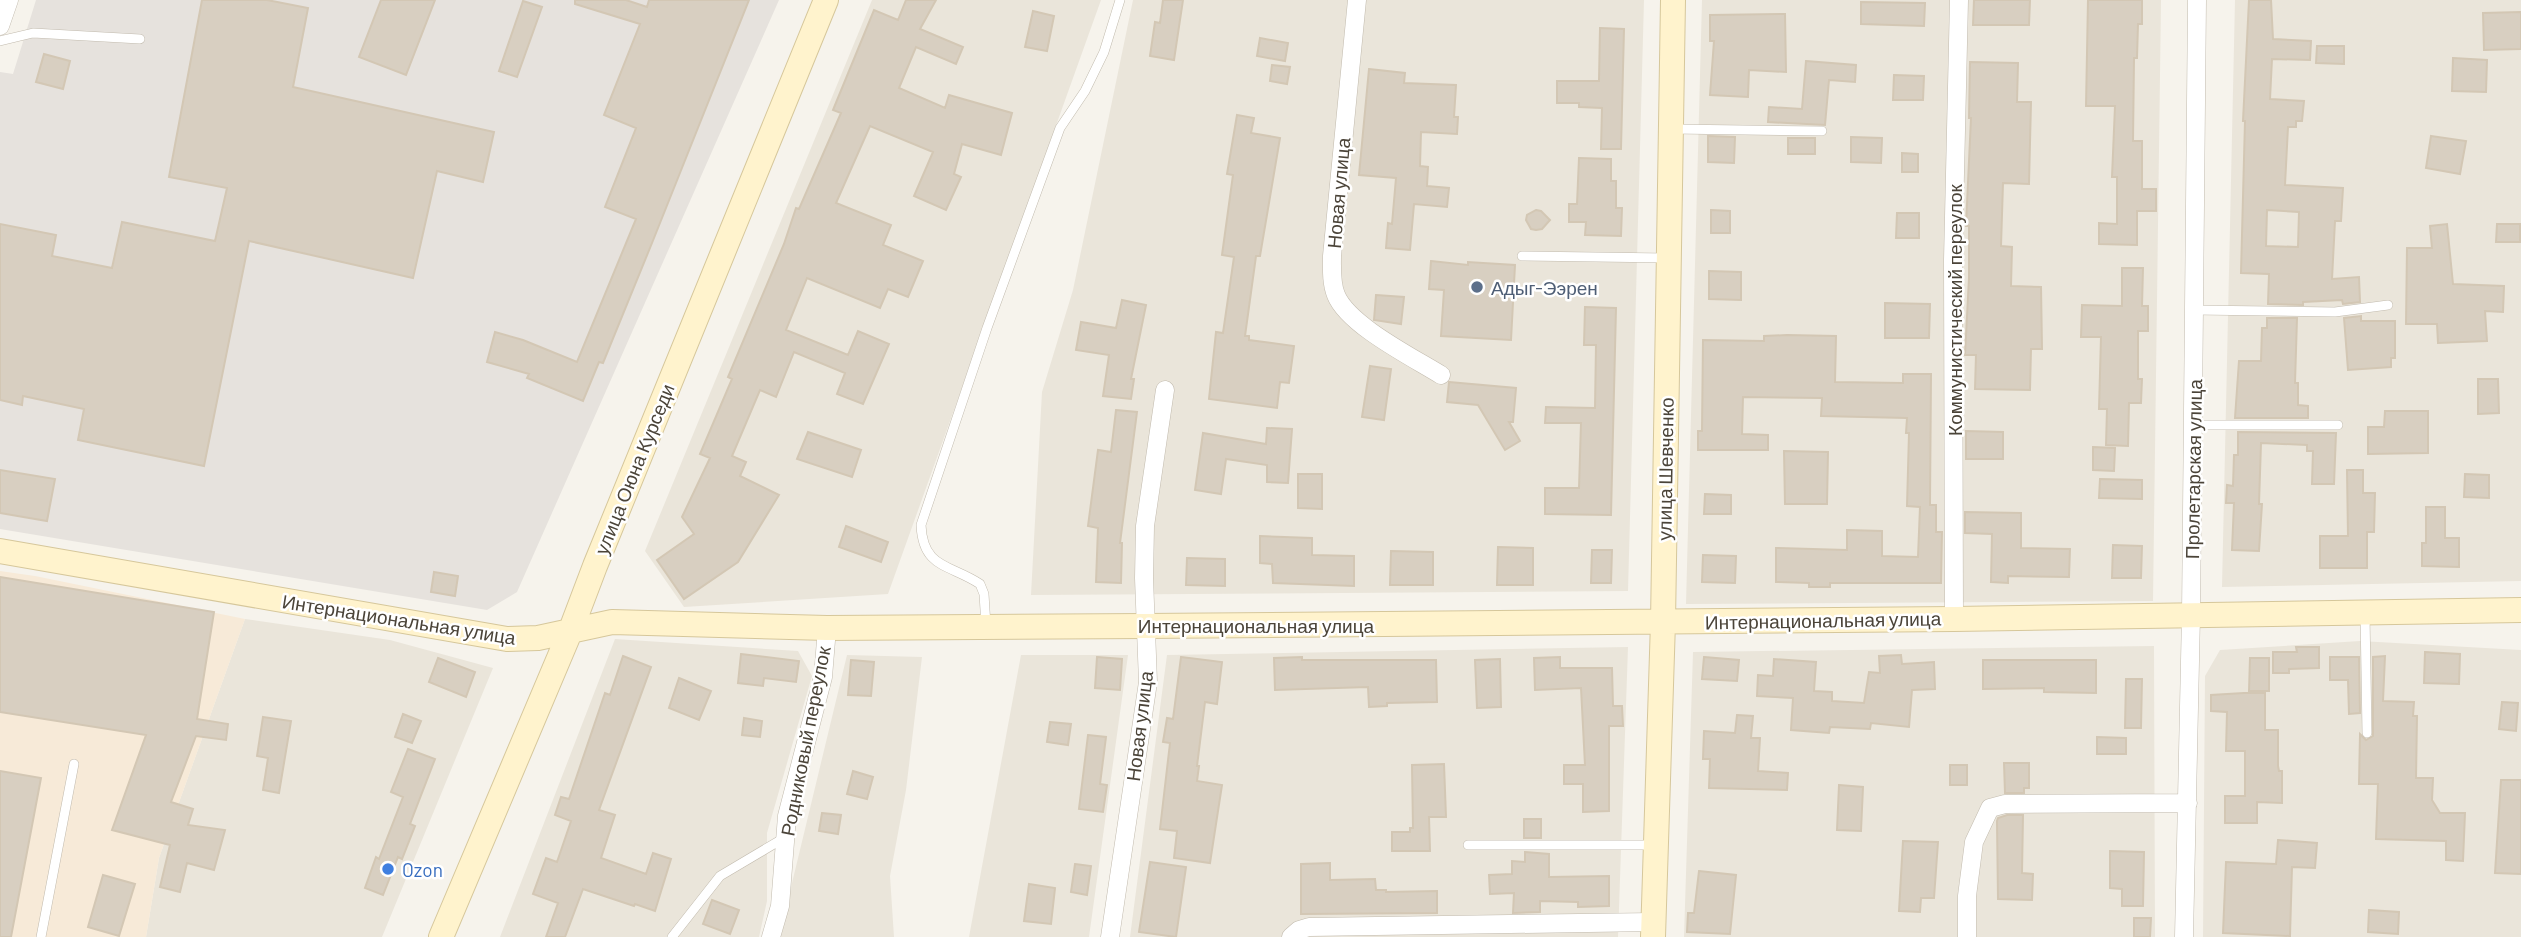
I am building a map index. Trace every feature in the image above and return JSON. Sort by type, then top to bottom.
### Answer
[{"type":"street","points":[[0,26],[9,0]]},
{"type":"street","name":"улица Оюна Курседи","points":[[440,937],[570,632],[826,0]]},
{"type":"street","name":"Новая улица","points":[[1357,0],[1332,256],[1335,294],[1357,322],[1441,375]]},
{"type":"street","name":"улица Шевченко","points":[[1653,930],[1663,622],[1672,0]]},
{"type":"street","name":"Коммунистический переулок","points":[[1954,619],[1953,260],[1959,0]]},
{"type":"street","name":"Пролетарская улица","points":[[2184,937],[2191,615],[2197,0]]},
{"type":"street","name":"Новая улица","points":[[1110,937],[1148,682],[1145,526],[1164,390]]},
{"type":"street","name":"Интернациональная улица","points":[[0,551],[508,639],[538,638],[612,622],[827,628],[1954,619],[2521,610]]},
{"type":"street","name":"Родниковый переулок","points":[[771,937],[780,906],[787,816],[823,677],[827,628]]},
{"type":"street","points":[[1967,937],[1967,896],[1974,842],[1990,808],[2005,804],[2188,803]]},
{"type":"street","points":[[1291,937],[1299,930],[1309,928],[1653,930]]},
{"type":"lane","points":[[986,626],[981,584],[941,565],[928,555],[922,540],[921,524],[987,328],[1060,128],[1085,91],[1104,52],[1120,0]]},
{"type":"lane","points":[[0,41],[33,33],[140,39]]},
{"type":"lane","points":[[1671,128],[1822,131]]},
{"type":"lane","points":[[1522,256],[1668,258]]},
{"type":"lane","points":[[2194,310],[2335,312],[2388,305]]},
{"type":"lane","points":[[2193,425],[2338,425]]},
{"type":"lane","points":[[2365,612],[2367,733]]},
{"type":"lane","points":[[41,937],[74,764]]},
{"type":"lane","points":[[672,937],[720,876],[785,837]]},
{"type":"lane","points":[[1468,845],[1656,845]]},
{"type":"shaded area","points":[[36,0],[779,0],[517,592],[487,610],[0,529],[0,72],[13,74]]},
{"type":"shaded area","points":[[872,0],[1101,0],[888,594],[684,607],[645,551]]},
{"type":"shaded area","points":[[1133,0],[1644,0],[1628,591],[1031,595],[1042,392],[1073,290]]},
{"type":"shaded area","points":[[1702,0],[2161,0],[2153,601],[1686,604]]},
{"type":"shaded area","points":[[2235,0],[2521,0],[2521,581],[2222,587]]},
{"type":"shaded area","points":[[0,571],[245,619],[159,858],[146,937],[0,937]]},
{"type":"shaded area","points":[[245,619],[390,640],[493,668],[382,937],[146,937],[159,858]]},
{"type":"shaded area","points":[[615,639],[798,651],[812,676],[767,833],[767,901],[759,937],[500,937]]},
{"type":"shaded area","points":[[2360,641],[2521,650],[2521,937],[2203,937],[2205,676],[2220,650]]},
{"type":"shaded area","points":[[2154,646],[2155,937],[1684,937],[1693,652]]},
{"type":"shaded area","points":[[1628,647],[1618,937],[1130,937],[1167,655]]},
{"type":"shaded area","points":[[847,655],[922,657],[906,790],[890,876],[894,937],[779,937]]},
{"type":"shaded area","points":[[1021,655],[1128,655],[1089,937],[969,937]]},
{"type":"building","points":[[202,0],[267,0],[308,8],[293,87],[494,132],[483,182],[437,171],[413,278],[249,241],[204,466],[78,440],[84,409],[23,396],[22,405],[0,400],[0,224],[56,235],[52,256],[112,268],[122,222],[215,241],[227,188],[169,177]]},
{"type":"building","points":[[381,0],[435,0],[406,75],[359,57]]},
{"type":"building","points":[[575,0],[626,0],[647,7],[649,0],[749,0],[603,363],[599,362],[583,401],[527,378],[529,374],[487,362],[495,332],[523,340],[577,362],[636,219],[605,207],[636,128],[604,115],[640,24],[575,4]]},
{"type":"building","points":[[906,0],[936,0],[920,29],[963,47],[956,64],[916,47],[899,88],[945,108],[949,95],[1012,113],[1001,155],[962,144],[954,174],[961,177],[946,210],[914,196],[933,152],[870,126],[836,203],[891,225],[883,245],[923,261],[908,297],[888,289],[880,308],[807,278],[786,330],[848,355],[858,331],[889,344],[863,404],[837,394],[845,373],[794,352],[776,397],[760,390],[732,456],[746,462],[740,476],[779,495],[738,562],[684,599],[657,560],[694,534],[682,517],[710,458],[700,454],[732,379],[728,377],[784,244],[796,208],[799,209],[841,113],[833,110],[874,10],[898,20]]},
{"type":"building","points":[[1163,0],[1183,0],[1174,60],[1150,56],[1155,22],[1160,23]]},
{"type":"building","points":[[1974,0],[2030,0],[2029,25],[1973,25]]},
{"type":"building","points":[[2088,0],[2142,0],[2142,24],[2138,24],[2137,58],[2134,58],[2133,141],[2142,141],[2142,189],[2156,189],[2156,211],[2137,211],[2137,245],[2099,244],[2099,223],[2117,224],[2117,177],[2112,177],[2115,106],[2086,106]]},
{"type":"building","points":[[2249,0],[2271,0],[2273,39],[2311,41],[2310,60],[2272,59],[2270,99],[2304,101],[2302,121],[2296,121],[2296,127],[2288,127],[2285,185],[2343,188],[2341,221],[2335,221],[2332,279],[2359,277],[2360,302],[2343,304],[2342,300],[2303,302],[2303,305],[2268,304],[2269,274],[2241,273],[2243,121]],"holes":[[[2267,210],[2299,212],[2298,247],[2266,246]]]},
{"type":"building","points":[[523,1],[542,7],[517,77],[499,71]]},
{"type":"building","points":[[1861,2],[1925,3],[1924,26],[1861,24]]},
{"type":"building","points":[[1033,11],[1054,16],[1047,51],[1025,47]]},
{"type":"building","points":[[2521,12],[2521,49],[2484,50],[2483,13]]},
{"type":"building","points":[[1785,14],[1786,72],[1749,70],[1748,97],[1710,95],[1714,41],[1710,41],[1710,15]]},
{"type":"building","points":[[1600,28],[1624,29],[1621,149],[1601,149],[1602,108],[1579,107],[1579,103],[1557,103],[1557,81],[1599,81]]},
{"type":"building","points":[[1260,38],[1288,43],[1285,61],[1257,56]]},
{"type":"building","points":[[2317,46],[2344,46],[2344,64],[2316,63]]},
{"type":"building","points":[[44,54],[70,61],[63,89],[36,82]]},
{"type":"building","points":[[2453,58],[2487,60],[2486,92],[2452,91]]},
{"type":"building","points":[[1806,61],[1856,65],[1855,82],[1829,80],[1825,125],[1768,122],[1769,107],[1802,109]]},
{"type":"building","points":[[1970,62],[2018,63],[2017,102],[2031,102],[2029,184],[2003,183],[2001,246],[2012,247],[2011,286],[2041,287],[2042,349],[2031,349],[2030,390],[1975,389],[1976,355],[1965,355],[1969,278],[1969,226],[1966,226],[1971,118]]},
{"type":"building","points":[[1272,65],[1290,67],[1287,84],[1270,81]]},
{"type":"building","points":[[1369,69],[1405,73],[1404,83],[1456,85],[1454,117],[1458,117],[1457,134],[1421,132],[1420,166],[1428,167],[1427,186],[1449,188],[1447,207],[1414,204],[1410,250],[1386,248],[1388,223],[1392,224],[1396,178],[1359,175]]},
{"type":"building","points":[[1894,75],[1924,76],[1923,100],[1893,100]]},
{"type":"building","points":[[1237,115],[1254,118],[1251,133],[1280,138],[1260,256],[1256,256],[1245,336],[1249,336],[1249,340],[1294,346],[1289,383],[1280,382],[1277,408],[1209,399],[1216,332],[1223,333],[1234,257],[1222,255],[1233,175],[1227,174]]},
{"type":"building","points":[[1708,136],[1735,137],[1734,163],[1708,162]]},
{"type":"building","points":[[2431,136],[2466,141],[2460,174],[2426,168]]},
{"type":"building","points":[[1851,137],[1882,138],[1881,163],[1851,162]]},
{"type":"building","points":[[1788,138],[1815,138],[1815,154],[1788,154]]},
{"type":"building","points":[[1902,153],[1918,154],[1918,172],[1902,172]]},
{"type":"building","points":[[1579,158],[1611,159],[1611,181],[1616,181],[1616,208],[1622,208],[1621,236],[1585,235],[1586,222],[1569,222],[1569,204],[1577,204]]},
{"type":"building","points":[[1536,210],[1550,220],[1542,229],[1536,230],[1531,229],[1526,220],[1527,215]]},
{"type":"building","points":[[1711,210],[1730,211],[1730,233],[1711,233]]},
{"type":"building","points":[[1897,213],[1919,213],[1919,238],[1896,238]]},
{"type":"building","points":[[2447,224],[2453,284],[2504,286],[2503,312],[2485,311],[2487,341],[2438,343],[2437,324],[2406,324],[2407,248],[2432,248],[2430,226]]},
{"type":"building","points":[[2497,224],[2520,224],[2520,242],[2496,242]]},
{"type":"building","points":[[1431,261],[1468,265],[1468,262],[1515,265],[1511,340],[1441,336],[1444,290],[1429,289]]},
{"type":"building","points":[[2122,268],[2143,268],[2142,306],[2148,306],[2148,331],[2138,331],[2141,403],[2129,403],[2128,446],[2106,445],[2107,409],[2099,409],[2101,337],[2081,337],[2082,305],[2122,306]]},
{"type":"building","points":[[1709,271],[1741,272],[1741,300],[1709,299]]},
{"type":"building","points":[[1376,295],[1404,297],[1401,324],[1374,320]]},
{"type":"building","points":[[1122,300],[1146,305],[1131,379],[1134,379],[1131,399],[1103,396],[1109,355],[1076,350],[1081,322],[1116,328]]},
{"type":"building","points":[[1885,303],[1930,304],[1929,338],[1885,338]]},
{"type":"building","points":[[1585,307],[1616,308],[1611,515],[1545,514],[1545,488],[1579,488],[1581,423],[1545,423],[1546,407],[1595,408],[1596,345],[1584,345]]},
{"type":"building","points":[[2361,316],[2361,321],[2395,321],[2395,358],[2391,358],[2391,367],[2348,370],[2344,318]]},
{"type":"building","points":[[2267,318],[2297,318],[2295,383],[2298,383],[2298,405],[2308,406],[2308,418],[2235,418],[2239,361],[2261,361],[2262,328],[2267,328]]},
{"type":"building","points":[[1764,336],[1836,336],[1835,382],[1903,383],[1903,374],[1931,374],[1930,505],[1936,505],[1936,532],[1942,532],[1941,583],[1830,583],[1830,587],[1809,587],[1809,583],[1776,582],[1776,548],[1847,550],[1847,530],[1882,531],[1882,556],[1918,557],[1920,507],[1907,506],[1907,418],[1821,416],[1822,398],[1743,397],[1742,434],[1768,435],[1768,450],[1698,450],[1698,431],[1702,431],[1703,340],[1764,341]]},
{"type":"building","points":[[1370,366],[1391,369],[1384,420],[1362,417]]},
{"type":"building","points":[[2478,379],[2498,379],[2499,413],[2478,414]]},
{"type":"building","points":[[1449,382],[1516,388],[1513,422],[1509,422],[1520,441],[1505,450],[1478,405],[1447,402]]},
{"type":"building","points":[[1116,410],[1137,412],[1120,543],[1121,583],[1096,582],[1098,528],[1088,526],[1098,450],[1111,452]]},
{"type":"building","points":[[2385,411],[2428,411],[2428,453],[2368,454],[2368,427],[2384,427]]},
{"type":"building","points":[[1267,428],[1292,429],[1288,483],[1267,482],[1267,465],[1226,459],[1221,494],[1195,490],[1203,433],[1266,444]]},
{"type":"building","points":[[1966,431],[2003,432],[2003,459],[1966,459]]},
{"type":"building","points":[[808,432],[861,450],[852,477],[797,459]]},
{"type":"building","points":[[2238,432],[2336,433],[2334,484],[2312,484],[2313,451],[2307,451],[2307,445],[2261,443],[2259,504],[2262,504],[2259,551],[2232,550],[2234,503],[2226,503],[2227,485],[2233,486],[2234,455],[2238,455]]},
{"type":"building","points":[[2093,447],[2115,448],[2114,471],[2093,470]]},
{"type":"building","points":[[1784,451],[1828,452],[1827,504],[1785,504]]},
{"type":"building","points":[[0,470],[55,479],[47,521],[0,513]]},
{"type":"building","points":[[2347,470],[2363,470],[2363,493],[2375,493],[2374,532],[2367,532],[2367,568],[2320,568],[2320,536],[2348,536]]},
{"type":"building","points":[[1298,474],[1322,474],[1322,509],[1298,508]]},
{"type":"building","points":[[2465,474],[2489,475],[2489,498],[2464,497]]},
{"type":"building","points":[[2100,479],[2142,480],[2142,499],[2099,498]]},
{"type":"building","points":[[1705,494],[1731,495],[1731,514],[1704,514]]},
{"type":"building","points":[[2426,507],[2445,507],[2445,538],[2459,538],[2459,567],[2422,566],[2422,543],[2426,543]]},
{"type":"building","points":[[1965,512],[2021,513],[2021,548],[2070,549],[2069,577],[2008,576],[2008,583],[1991,582],[1992,534],[1965,533]]},
{"type":"building","points":[[846,526],[888,542],[881,562],[839,547]]},
{"type":"building","points":[[1260,536],[1312,538],[1312,555],[1354,556],[1354,586],[1273,583],[1272,564],[1260,563]]},
{"type":"building","points":[[2113,545],[2142,546],[2141,578],[2112,578]]},
{"type":"building","points":[[1498,547],[1533,548],[1533,585],[1497,585]]},
{"type":"building","points":[[1592,550],[1612,550],[1611,583],[1591,583]]},
{"type":"building","points":[[1391,551],[1433,552],[1433,585],[1390,585]]},
{"type":"building","points":[[1703,555],[1736,556],[1735,583],[1702,582]]},
{"type":"building","points":[[1187,558],[1225,559],[1225,586],[1186,585]]},
{"type":"building","points":[[434,572],[458,576],[455,596],[431,592]]},
{"type":"building","points":[[0,577],[214,612],[197,719],[228,724],[226,740],[196,736],[171,802],[193,809],[188,825],[225,830],[214,870],[187,863],[180,892],[160,887],[170,845],[112,830],[146,735],[0,712]]},
{"type":"building","points":[[2296,647],[2319,647],[2319,668],[2289,669],[2289,673],[2273,673],[2273,652],[2297,652]]},
{"type":"building","points":[[2425,652],[2460,654],[2459,684],[2424,683]]},
{"type":"building","points":[[741,654],[799,661],[796,682],[764,678],[763,686],[738,683]]},
{"type":"building","points":[[1901,655],[1902,664],[1934,662],[1935,689],[1912,690],[1909,727],[1871,723],[1870,729],[1830,727],[1829,733],[1791,730],[1793,698],[1757,696],[1758,675],[1773,676],[1774,659],[1816,662],[1814,691],[1832,692],[1832,701],[1864,703],[1869,672],[1880,673],[1879,656]]},
{"type":"building","points":[[623,656],[651,667],[599,810],[615,815],[601,858],[646,874],[653,853],[671,859],[655,911],[583,889],[565,937],[546,937],[558,903],[533,894],[546,858],[557,862],[571,821],[555,815],[561,797],[569,799],[605,693],[610,695]]},
{"type":"building","points":[[2385,656],[2383,701],[2414,702],[2413,716],[2417,716],[2416,778],[2433,778],[2432,800],[2440,813],[2465,813],[2463,861],[2446,860],[2446,841],[2376,839],[2378,784],[2359,784],[2360,734],[2366,740],[2373,736],[2373,657]]},
{"type":"building","points":[[1097,657],[1122,659],[1120,690],[1095,688]]},
{"type":"building","points":[[1181,657],[1222,662],[1217,704],[1205,702],[1197,766],[1197,781],[1222,785],[1210,863],[1174,858],[1177,831],[1160,829],[1170,743],[1163,742],[1167,718],[1173,719]]},
{"type":"building","points":[[1302,657],[1302,660],[1436,660],[1437,702],[1387,703],[1387,706],[1369,707],[1368,687],[1275,690],[1274,658]]},
{"type":"building","points":[[1560,657],[1560,668],[1612,668],[1613,706],[1622,706],[1623,726],[1609,726],[1609,811],[1583,812],[1583,784],[1564,784],[1564,765],[1585,765],[1581,688],[1535,690],[1534,658]]},
{"type":"building","points":[[1704,657],[1739,660],[1737,681],[1702,679]]},
{"type":"building","points":[[2330,657],[2359,657],[2360,713],[2349,714],[2348,680],[2330,680]]},
{"type":"building","points":[[438,658],[475,672],[466,697],[429,682]]},
{"type":"building","points":[[2250,658],[2269,658],[2269,691],[2249,691]]},
{"type":"building","points":[[1500,659],[1501,707],[1477,708],[1475,660]]},
{"type":"building","points":[[851,660],[874,662],[871,696],[848,695]]},
{"type":"building","points":[[1983,660],[2096,660],[2096,693],[2044,692],[2044,688],[1983,689]]},
{"type":"building","points":[[679,678],[711,691],[699,720],[669,708]]},
{"type":"building","points":[[2126,679],[2142,679],[2141,728],[2125,728]]},
{"type":"building","points":[[2265,693],[2265,730],[2278,730],[2282,803],[2257,802],[2257,823],[2225,823],[2225,796],[2245,796],[2245,751],[2226,751],[2227,712],[2211,711],[2211,695]]},
{"type":"building","points":[[2502,702],[2518,703],[2516,731],[2499,729]]},
{"type":"building","points":[[403,714],[421,721],[412,743],[395,737]]},
{"type":"building","points":[[1737,715],[1753,716],[1751,738],[1760,738],[1758,771],[1788,773],[1787,790],[1709,788],[1710,759],[1703,759],[1704,731],[1735,733]]},
{"type":"building","points":[[263,717],[291,721],[279,793],[263,790],[268,758],[257,756]]},
{"type":"building","points":[[744,718],[762,721],[760,737],[742,735]]},
{"type":"building","points":[[1050,722],[1071,724],[1068,745],[1047,742]]},
{"type":"building","points":[[1088,735],[1106,737],[1100,784],[1107,785],[1103,812],[1079,809]]},
{"type":"building","points":[[2097,737],[2126,738],[2126,754],[2097,754]]},
{"type":"building","points":[[408,749],[435,759],[410,824],[415,826],[402,859],[398,857],[383,895],[365,888],[403,797],[391,792]]},
{"type":"building","points":[[2004,763],[2029,763],[2029,788],[2024,788],[2024,793],[2005,793]]},
{"type":"building","points":[[1444,764],[1446,817],[1429,817],[1430,851],[1392,851],[1392,832],[1410,832],[1410,828],[1413,828],[1412,765]]},
{"type":"building","points":[[1950,765],[1967,765],[1967,785],[1950,785]]},
{"type":"building","points":[[0,771],[41,778],[11,937],[0,937]]},
{"type":"building","points":[[853,771],[873,777],[867,799],[847,794]]},
{"type":"building","points":[[2501,780],[2521,780],[2521,874],[2495,873]]},
{"type":"building","points":[[1839,785],[1863,787],[1861,831],[1837,830]]},
{"type":"building","points":[[822,813],[841,815],[838,834],[819,831]]},
{"type":"building","points":[[2007,815],[2023,815],[2022,873],[2033,874],[2032,900],[1998,899],[1997,821]]},
{"type":"building","points":[[1524,819],[1541,819],[1541,838],[1524,838]]},
{"type":"building","points":[[2278,840],[2317,843],[2315,868],[2292,867],[2290,936],[2223,933],[2226,862],[2276,864]]},
{"type":"building","points":[[1903,841],[1938,842],[1934,898],[1921,898],[1920,912],[1899,911]]},
{"type":"building","points":[[2110,851],[2144,852],[2143,906],[2122,906],[2122,889],[2110,888]]},
{"type":"building","points":[[1525,852],[1549,854],[1549,877],[1609,876],[1609,906],[1578,907],[1578,902],[1540,901],[1540,912],[1513,913],[1514,893],[1490,894],[1489,875],[1512,874],[1512,861],[1525,862]]},
{"type":"building","points":[[1150,862],[1186,867],[1176,937],[1139,932]]},
{"type":"building","points":[[1330,863],[1330,880],[1375,879],[1376,890],[1386,892],[1437,891],[1437,913],[1301,914],[1301,864]]},
{"type":"building","points":[[1075,864],[1091,866],[1087,895],[1071,892]]},
{"type":"building","points":[[1699,871],[1736,875],[1730,934],[1687,932],[1688,913],[1694,913]]},
{"type":"building","points":[[103,875],[135,884],[119,936],[88,927]]},
{"type":"building","points":[[1029,884],[1055,888],[1051,924],[1024,921]]},
{"type":"building","points":[[712,900],[739,910],[730,934],[703,924]]},
{"type":"building","points":[[2369,910],[2399,912],[2398,934],[2368,932]]},
{"type":"building","points":[[2134,918],[2151,918],[2150,937],[2134,937]]},
{"type":"place","name":"Адыг-Ээрен","points":[[1477,287]]},
{"type":"place","name":"Ozon","points":[[388,869]]}]
